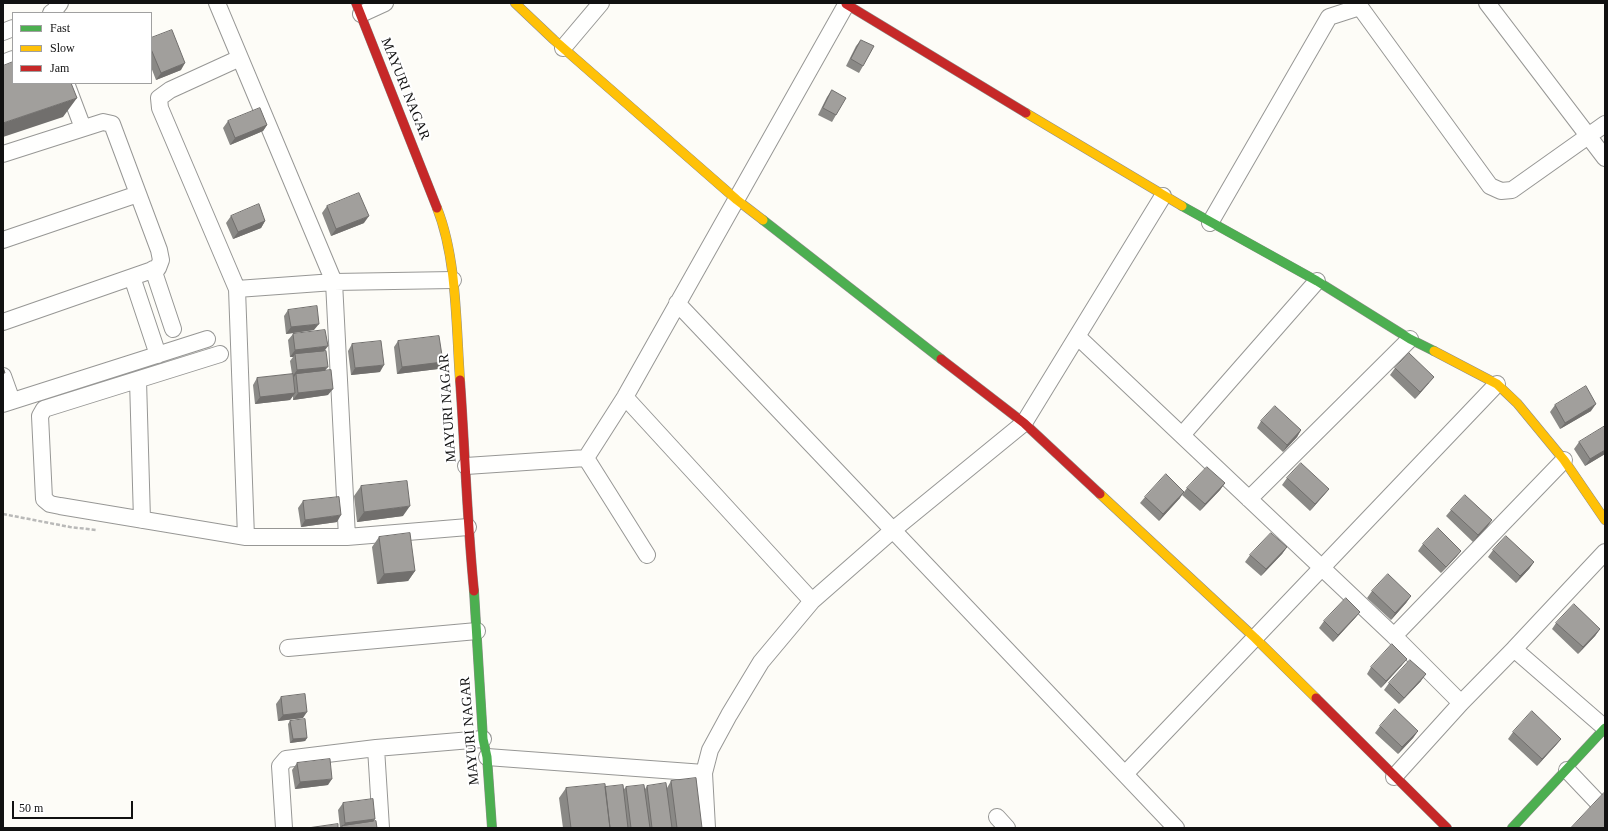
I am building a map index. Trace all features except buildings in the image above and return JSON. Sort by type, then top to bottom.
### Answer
[{"type":"street","points":[[54,12],[60,3]]},
{"type":"street","points":[[217,3],[334,282],[347,537]]},
{"type":"street","points":[[358,8],[385,3]]},
{"type":"street","points":[[515,3],[563,48],[737,200],[1024,423],[1255,638],[1447,828]]},
{"type":"street","points":[[563,48],[601,3]]},
{"type":"street","points":[[1487,3],[1605,158]]},
{"type":"street","points":[[586,458],[625,397],[677,302],[737,200],[846,4],[1163,196],[1317,281],[1410,339],[1497,384],[1517,403],[1564,460],[1605,520]]},
{"type":"street","points":[[1210,223],[1329,17],[1360,7],[1490,186],[1501,191],[1512,190],[1605,124]]},
{"type":"street","name":"MAYURI NAGAR","points":[[358,8],[445,227],[453,280],[483,739],[487,757],[492,828]]},
{"type":"street","points":[[240,58],[170,90],[159,98],[160,108],[237,289],[246,537]]},
{"type":"street","points":[[66,84],[83,128]]},
{"type":"street","points":[[3,154],[103,122],[112,124],[159,250],[161,260],[158,268],[3,320]]},
{"type":"street","points":[[3,240],[138,194]]},
{"type":"street","points":[[707,828],[704,773],[710,750],[761,662],[812,601],[893,530],[1024,423],[1163,196]]},
{"type":"street","points":[[153,269],[173,329]]},
{"type":"street","points":[[132,277],[158,355]]},
{"type":"street","points":[[237,289],[334,282],[453,280]]},
{"type":"street","points":[[1182,435],[1317,281]]},
{"type":"street","points":[[677,302],[1176,828]]},
{"type":"street","points":[[1078,337],[1394,636],[1461,703]]},
{"type":"street","points":[[3,376],[7,402],[207,339]]},
{"type":"street","points":[[1249,499],[1410,339]]},
{"type":"street","points":[[220,354],[44,409],[40,416],[44,499],[50,504],[60,506],[246,537],[347,537],[468,527]]},
{"type":"street","points":[[138,380],[142,520]]},
{"type":"street","points":[[1125,774],[1497,384]]},
{"type":"street","points":[[625,397],[812,601]]},
{"type":"street","points":[[466,466],[586,458]]},
{"type":"street","points":[[586,458],[647,555]]},
{"type":"street","points":[[1394,636],[1564,460]]},
{"type":"street","points":[[1394,777],[1461,703],[1605,552]]},
{"type":"street","points":[[288,648],[477,632]]},
{"type":"street","points":[[1512,828],[1605,728],[1514,649]]},
{"type":"street","points":[[284,828],[280,766],[286,759],[376,748],[483,739]]},
{"type":"street","points":[[376,748],[380,828]]},
{"type":"street","points":[[487,757],[704,773]]},
{"type":"street","points":[[1567,770],[1605,810]]},
{"type":"path","points":[[3,514],[70,527],[100,530]]},
{"type":"traffic: fast","points":[[1182,206],[1317,281],[1410,339],[1434,351]]},
{"type":"traffic: fast","points":[[763,220],[941,359]]},
{"type":"traffic: fast","points":[[474,591],[483,739],[487,757],[492,828]]},
{"type":"traffic: fast","points":[[1512,828],[1605,728]]},
{"type":"traffic: slow","points":[[515,3],[554,40],[737,200],[763,220]]},
{"type":"traffic: slow","points":[[1026,113],[1182,206]]},
{"type":"traffic: slow","points":[[437,208],[444,227],[452,270],[460,380]]},
{"type":"traffic: slow","points":[[1434,351],[1497,384],[1517,403],[1564,460],[1605,520]]},
{"type":"traffic: slow","points":[[1100,494],[1255,638],[1316,698]]},
{"type":"traffic: jam","points":[[356,3],[437,208]]},
{"type":"traffic: jam","points":[[846,4],[1026,113]]},
{"type":"traffic: jam","points":[[941,359],[1024,423],[1100,494]]},
{"type":"traffic: jam","points":[[460,380],[474,591]]},
{"type":"traffic: jam","points":[[1316,698],[1447,828]]}]
